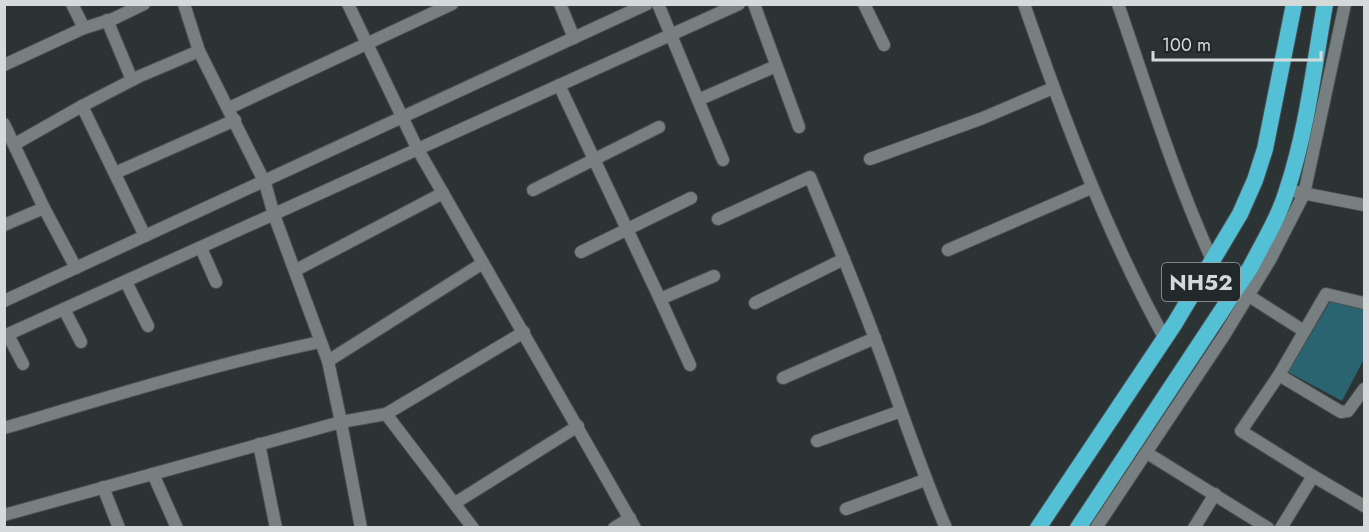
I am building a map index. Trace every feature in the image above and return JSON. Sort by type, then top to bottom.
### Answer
[{"type":"highway","name":"NH52","points":[[1038,528],[1165,339],[1214,262],[1240,214],[1265,149],[1294,4]]},
{"type":"highway","name":"NH52","points":[[1078,528],[1250,268],[1272,226],[1287,190],[1302,132],[1325,4]]},
{"type":"street","points":[[72,4],[84,28]]},
{"type":"street","points":[[4,65],[84,28],[144,4]]},
{"type":"street","points":[[184,4],[200,51],[265,183],[274,215],[328,361],[361,528]]},
{"type":"street","points":[[348,4],[417,148],[633,523],[614,528]]},
{"type":"street","points":[[229,108],[452,4]]},
{"type":"street","points":[[560,4],[574,38]]},
{"type":"street","points":[[4,301],[265,183],[402,116],[647,4]]},
{"type":"street","points":[[658,4],[723,160]]},
{"type":"street","points":[[23,364],[6,335],[740,4]]},
{"type":"street","points":[[754,4],[799,127]]},
{"type":"street","points":[[864,4],[884,45]]},
{"type":"street","points":[[1024,4],[1091,188],[1141,295],[1165,339]]},
{"type":"street","points":[[1118,4],[1181,185],[1214,262]]},
{"type":"street","points":[[1096,528],[1249,297],[1304,194],[1345,4]]},
{"type":"street","points":[[107,20],[132,80]]},
{"type":"street","points":[[15,144],[132,80],[200,51]]},
{"type":"street","points":[[698,100],[776,66]]},
{"type":"street","points":[[559,85],[690,365]]},
{"type":"street","points":[[870,159],[983,118],[1053,88]]},
{"type":"street","points":[[82,106],[145,237]]},
{"type":"street","points":[[115,173],[235,120]]},
{"type":"street","points":[[4,124],[76,268]]},
{"type":"street","points":[[533,190],[659,127]]},
{"type":"street","points":[[718,219],[810,177],[875,338],[915,445],[925,480],[946,528]]},
{"type":"street","points":[[948,250],[1091,188]]},
{"type":"street","points":[[1287,190],[1365,205]]},
{"type":"street","points":[[296,270],[443,193]]},
{"type":"street","points":[[581,252],[691,198]]},
{"type":"street","points":[[4,225],[44,208]]},
{"type":"street","points":[[201,248],[216,282]]},
{"type":"street","points":[[755,303],[844,259]]},
{"type":"street","points":[[328,361],[483,263]]},
{"type":"street","points":[[660,299],[714,276]]},
{"type":"street","points":[[126,282],[148,326]]},
{"type":"street","points":[[1365,303],[1326,294],[1279,375],[1241,431],[1365,506]]},
{"type":"street","points":[[1249,297],[1304,331]]},
{"type":"street","points":[[64,309],[81,342]]},
{"type":"street","points":[[4,515],[341,422],[386,414],[524,332]]},
{"type":"street","points":[[783,378],[875,338]]},
{"type":"street","points":[[4,428],[128,392],[320,342]]},
{"type":"street","points":[[1279,375],[1341,412],[1348,411],[1365,389]]},
{"type":"street","points":[[817,441],[902,411]]},
{"type":"street","points":[[386,414],[473,528]]},
{"type":"street","points":[[455,503],[578,426]]},
{"type":"street","points":[[259,444],[276,528]]},
{"type":"street","points":[[1147,453],[1268,528]]},
{"type":"street","points":[[153,474],[177,528]]},
{"type":"street","points":[[1281,528],[1312,476]]},
{"type":"street","points":[[846,509],[925,480]]},
{"type":"street","points":[[103,487],[119,528]]},
{"type":"street","points":[[1194,528],[1215,494]]},
{"type":"shaded area","points":[[1331,300],[1364,309],[1364,359],[1342,401],[1288,372]]}]
